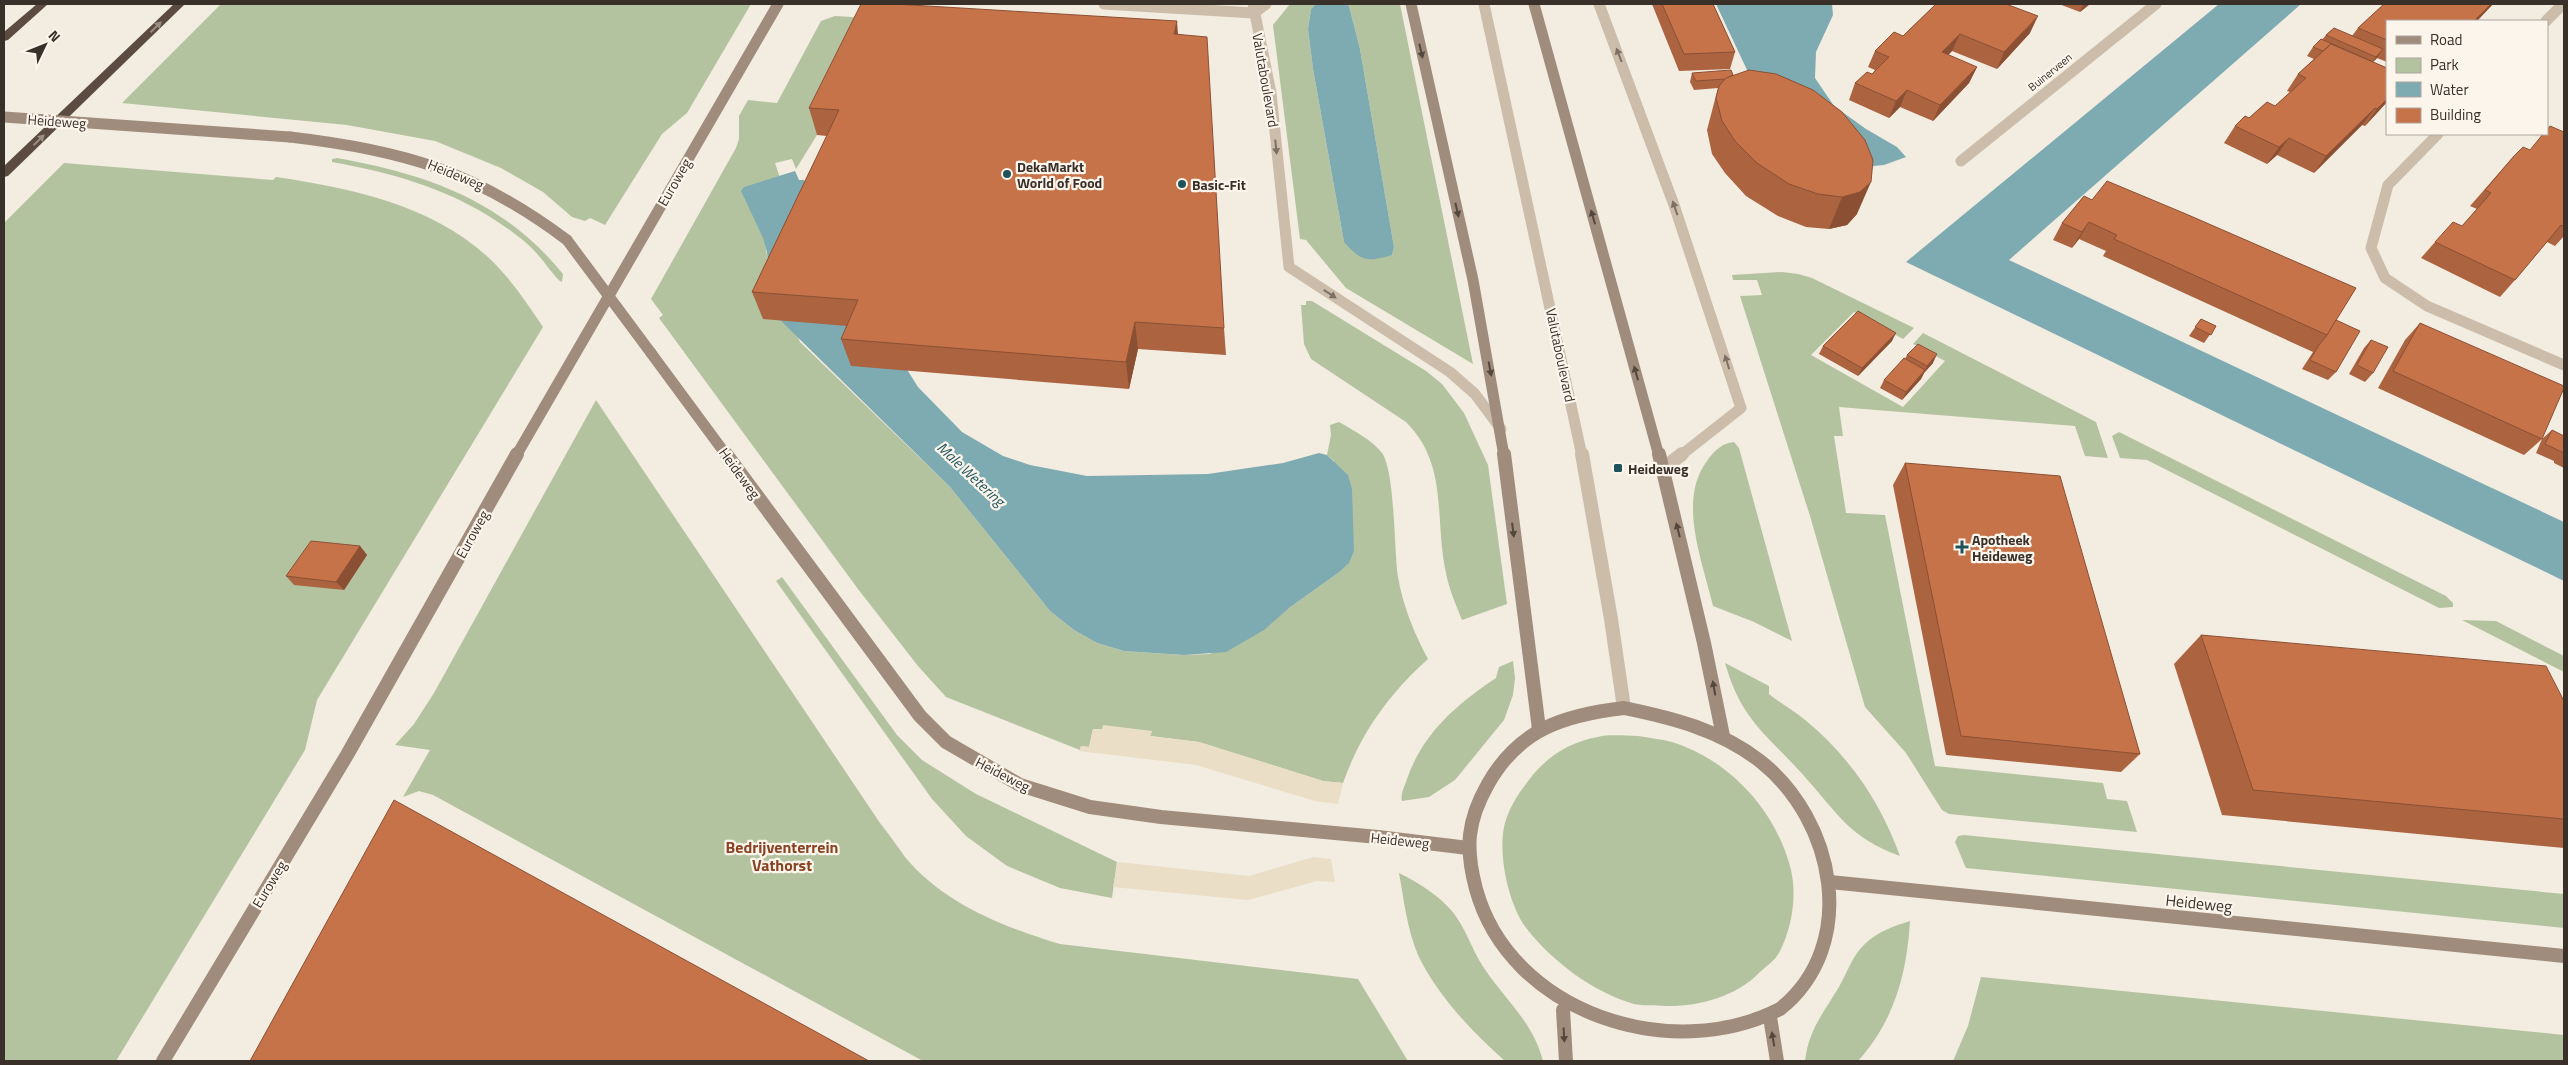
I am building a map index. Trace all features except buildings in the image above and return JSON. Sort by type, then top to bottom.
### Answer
[{"type":"highway","points":[[4,38],[43,4]]},
{"type":"highway","points":[[4,173],[180,4]]},
{"type":"main road","name":"Euroweg","points":[[163,1061],[347,754],[535,422],[778,4]]},
{"type":"main road","name":"Valutaboulevard","points":[[1411,4],[1473,280],[1501,429],[1539,729]]},
{"type":"main road","points":[[1534,4],[1663,469],[1700,618],[1723,736]]},
{"type":"main road","name":"Heideweg","points":[[4,117],[290,137],[365,146],[451,170],[520,205],[567,240],[920,716],[946,742],[1020,786],[1090,807],[1468,848]]},
{"type":"main road","points":[[1624,708],[1681,719],[1723,736],[1763,763],[1795,798],[1818,840],[1830,882],[1828,929],[1813,972],[1785,1007],[1745,1032],[1701,1044],[1662,1043],[1605,1031],[1563,1010],[1523,977],[1495,939],[1476,897],[1468,848],[1473,813],[1489,779],[1509,753],[1539,729],[1555,721],[1590,711],[1624,708]]},
{"type":"main road","name":"Heideweg","points":[[1830,882],[2564,956]]},
{"type":"main road","points":[[1563,1010],[1566,1061]]},
{"type":"main road","points":[[1770,1017],[1777,1061]]},
{"type":"street","points":[[1104,4],[1254,8]]},
{"type":"street","name":"Valutaboulevard","points":[[1266,4],[1254,8],[1271,93],[1289,267],[1450,372],[1475,394],[1501,429]]},
{"type":"street","name":"Valutaboulevard","points":[[1484,4],[1576,426],[1598,536],[1624,708]]},
{"type":"street","points":[[1599,4],[1646,124],[1720,338],[1741,408],[1663,469]]},
{"type":"street","name":"Buinerveen","points":[[1961,161],[2156,4]]},
{"type":"street","points":[[2547,20],[2563,4]]},
{"type":"street","points":[[2437,135],[2388,185],[2371,248],[2385,278],[2427,306],[2564,365]]},
{"type":"green space","points":[[221,4],[751,4],[687,113],[662,134],[605,225],[590,218],[585,221],[572,217],[543,192],[501,168],[435,141],[347,125],[122,103]]},
{"type":"green space","points":[[1290,4],[1316,4],[1311,9],[1308,29],[1313,69],[1344,242],[1392,255],[1394,247],[1360,49],[1349,6],[1345,4],[1400,4],[1473,364],[1346,288],[1306,240],[1300,239],[1273,25]]},
{"type":"green space","points":[[835,16],[919,21],[817,135],[796,169],[792,159],[775,163],[780,178],[745,187],[763,234],[767,263],[800,342],[950,487],[1050,611],[1074,630],[1097,643],[1124,651],[1184,655],[1210,654],[1289,608],[1338,573],[1334,461],[1327,455],[1331,435],[1330,425],[1339,422],[1368,440],[1382,453],[1386,462],[1392,493],[1400,588],[1410,619],[1428,659],[1400,687],[1377,716],[1358,748],[1343,783],[1323,781],[1199,742],[1150,736],[1152,731],[1093,729],[1089,747],[1081,746],[1080,750],[946,697],[918,666],[858,589],[659,318],[663,315],[651,299],[736,148],[739,139],[739,116],[748,100],[777,103],[821,21]]},
{"type":"green space","points":[[337,158],[433,182],[489,209],[515,227],[540,249],[563,274],[562,282],[525,242],[494,219],[473,207],[451,196],[405,179],[332,162],[332,159]]},
{"type":"green space","points":[[64,163],[273,180],[276,177],[361,193],[389,202],[416,212],[467,240],[489,258],[512,283],[543,327],[317,700],[305,750],[116,1061],[4,1061],[4,223]]},
{"type":"green space","points":[[1782,272],[1812,278],[1914,328],[1903,339],[1854,312],[1811,355],[1903,407],[1945,361],[1913,344],[1923,333],[2096,422],[2108,458],[2085,456],[2075,426],[1839,407],[1843,436],[1834,436],[1846,513],[1885,515],[1935,766],[2103,783],[2107,799],[2127,801],[2137,832],[1949,814],[1942,810],[1906,753],[1865,707],[1810,516],[1740,296],[1762,295],[1757,280],[1733,280],[1732,275]]},
{"type":"green space","points":[[1306,301],[1312,301],[1426,371],[1442,384],[1464,413],[1488,465],[1507,604],[1462,620],[1446,573],[1438,493],[1429,456],[1420,439],[1406,422],[1311,359],[1304,344],[1301,305],[1306,305]]},
{"type":"green space","points":[[596,400],[880,823],[905,857],[938,888],[976,912],[1018,930],[1060,944],[1358,979],[1408,1061],[923,1061],[433,795],[419,791],[403,797],[430,750],[395,745],[414,724],[434,693]]},
{"type":"green space","points":[[2119,432],[2446,596],[2453,603],[2453,607],[2439,608],[2147,460],[2120,458],[2112,436]]},
{"type":"green space","points":[[1734,442],[1739,448],[1792,641],[1754,622],[1713,606],[1695,532],[1694,494],[1698,477],[1710,457],[1722,446]]},
{"type":"green space","points":[[782,577],[897,735],[922,760],[976,794],[1117,862],[1112,898],[1060,888],[1007,866],[966,836],[932,799],[776,581]]},
{"type":"green space","points":[[2462,620],[2496,621],[2564,656],[2564,672]]},
{"type":"green space","points":[[1513,661],[1515,678],[1513,695],[1504,720],[1455,780],[1429,797],[1402,801],[1403,790],[1414,763],[1422,747],[1432,734],[1455,709],[1496,678],[1499,667]]},
{"type":"green space","points":[[1725,663],[1769,686],[1769,694],[1804,719],[1835,748],[1873,798],[1900,856],[1883,849],[1856,833],[1767,738],[1739,700]]},
{"type":"green space","points":[[1603,736],[1638,736],[1672,742],[1693,750],[1713,761],[1731,775],[1748,791],[1775,828],[1791,870],[1793,880],[1792,911],[1788,932],[1778,954],[1749,982],[1715,999],[1690,1005],[1665,1006],[1638,1005],[1619,999],[1589,984],[1561,964],[1527,929],[1514,906],[1503,863],[1502,848],[1505,823],[1516,797],[1548,759],[1567,747],[1587,739]]},
{"type":"green space","points":[[1964,835],[2564,894],[2564,928],[1966,868],[1955,842],[1958,836]]},
{"type":"green space","points":[[1399,873],[1427,889],[1452,911],[1461,924],[1482,965],[1525,1022],[1543,1061],[1505,1061],[1480,1038],[1445,998],[1426,970],[1414,945],[1406,914]]},
{"type":"green space","points":[[1910,921],[1902,978],[1881,1030],[1870,1046],[1858,1061],[1805,1061],[1814,1030],[1861,947],[1881,932]]},
{"type":"green space","points":[[1981,977],[2564,1035],[2564,1061],[1953,1061],[1968,1026]]},
{"type":"shaded area","points":[[1103,725],[1152,731],[1150,736],[1199,742],[1323,781],[1343,783],[1338,804],[1315,801],[1196,765],[1079,751],[1081,746],[1089,747],[1093,729],[1102,730]]},
{"type":"shaded area","points":[[1313,857],[1331,859],[1335,882],[1317,881],[1248,900],[1113,887],[1118,862],[1249,876]]},
{"type":"water","points":[[1316,4],[1345,4],[1349,6],[1360,49],[1394,247],[1392,255],[1376,259],[1365,259],[1344,242],[1313,69],[1308,29],[1311,9]]},
{"type":"water","points":[[1716,4],[1832,4],[1833,15],[1816,52],[1815,78],[1834,106],[1866,129],[1897,147],[1906,157],[1884,165],[1852,168],[1763,104]]},
{"type":"water","points":[[2219,4],[2301,4],[2009,260],[2564,522],[2564,581],[1906,262]]},
{"type":"water","name":"Male Wetering","points":[[795,171],[799,180],[804,180],[807,184],[889,341],[918,387],[962,432],[1003,456],[1030,465],[1087,476],[1208,474],[1283,463],[1319,453],[1327,455],[1348,475],[1352,489],[1354,551],[1349,563],[1289,608],[1264,630],[1226,652],[1184,655],[1124,651],[1097,643],[1074,630],[1050,611],[950,487],[772,312],[767,252],[763,238],[741,191],[744,187]]},
{"type":"place","name":"DekaMarkt World of Food","points":[[1007,174]]},
{"type":"place","name":"Basic-Fit","points":[[1182,184]]},
{"type":"place","name":"Heideweg","points":[[1618,468]]},
{"type":"place","name":"Apotheek Heideweg","points":[[1962,547]]},
{"type":"district","name":"Bedrijventerrein Vathorst","points":[[782,856]]}]
